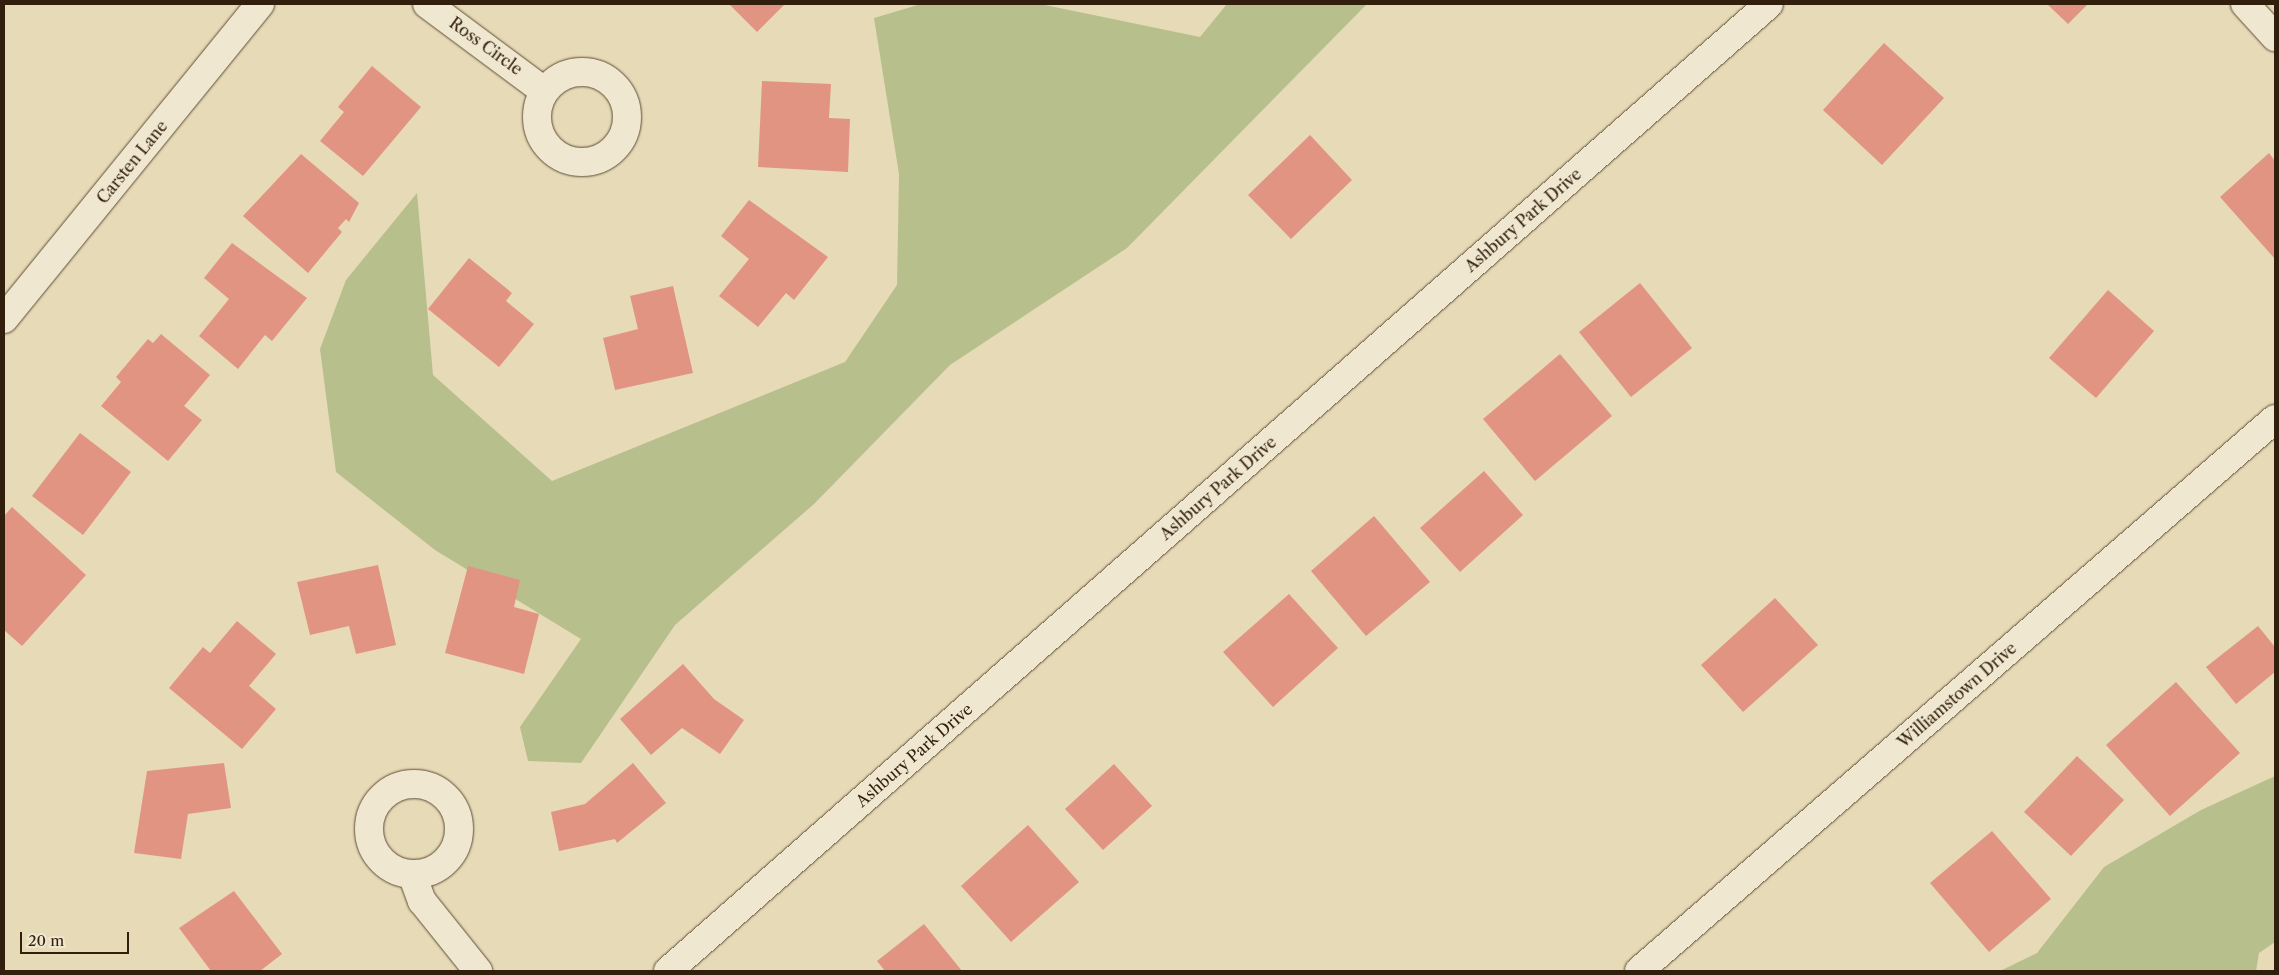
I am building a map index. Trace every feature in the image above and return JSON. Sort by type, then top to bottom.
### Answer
[{"type":"street","name":"Carsten Lane","points":[[4,319],[260,4]]},
{"type":"street","name":"Ross Circle","points":[[427,4],[544,91]]},
{"type":"street","name":"Ashbury Park Drive","points":[[668,971],[1769,4]]},
{"type":"street","points":[[2245,4],[2275,37]]},
{"type":"street","name":"Williamstown Drive","points":[[1638,971],[2275,419]]},
{"type":"street","points":[[412,874],[422,901],[478,971]]},
{"type":"green space","points":[[921,4],[1040,4],[1200,37],[1227,4],[1367,4],[1127,248],[950,365],[814,504],[675,625],[581,763],[528,761],[520,727],[581,639],[435,550],[336,472],[320,349],[346,280],[417,193],[433,375],[552,481],[845,362],[897,285],[899,174],[874,18]]},
{"type":"green space","points":[[2275,776],[2275,942],[2259,953],[2256,971],[2000,971],[2037,953],[2104,867],[2201,810]]},
{"type":"building","points":[[729,4],[785,4],[757,32]]},
{"type":"building","points":[[2047,4],[2088,4],[2068,24]]},
{"type":"building","points":[[1884,43],[1944,98],[1882,165],[1823,110]]},
{"type":"building","points":[[372,66],[421,107],[363,176],[320,141],[344,112],[338,107]]},
{"type":"building","points":[[762,81],[831,84],[829,118],[850,119],[848,172],[758,167]]},
{"type":"building","points":[[1310,135],[1352,180],[1291,239],[1248,195]]},
{"type":"building","points":[[2269,153],[2275,161],[2275,259],[2220,197]]},
{"type":"building","points":[[301,154],[359,203],[349,222],[346,219],[338,228],[342,232],[308,273],[243,216]]},
{"type":"building","points":[[749,200],[828,257],[794,300],[786,293],[758,327],[719,296],[749,259],[721,236]]},
{"type":"building","points":[[232,243],[307,298],[272,341],[265,335],[238,369],[199,336],[229,299],[204,278]]},
{"type":"building","points":[[469,258],[512,293],[506,301],[534,324],[499,367],[428,309]]},
{"type":"building","points":[[1640,283],[1692,348],[1631,397],[1579,332]]},
{"type":"building","points":[[673,286],[693,373],[615,390],[603,338],[638,329],[630,296]]},
{"type":"building","points":[[2108,290],[2154,331],[2096,398],[2049,358]]},
{"type":"building","points":[[161,334],[210,375],[184,406],[202,420],[168,461],[101,406],[121,382],[116,377],[148,339],[153,343]]},
{"type":"building","points":[[1560,354],[1612,416],[1535,481],[1483,419]]},
{"type":"building","points":[[80,433],[131,472],[83,535],[32,496]]},
{"type":"building","points":[[1484,471],[1523,515],[1460,572],[1420,528]]},
{"type":"building","points":[[12,507],[86,575],[22,646],[4,630],[4,516]]},
{"type":"building","points":[[1374,516],[1430,582],[1366,636],[1311,571]]},
{"type":"building","points":[[378,565],[396,645],[356,654],[349,626],[310,635],[297,582]]},
{"type":"building","points":[[468,566],[520,580],[514,607],[539,614],[524,674],[445,653]]},
{"type":"building","points":[[1289,594],[1338,648],[1273,707],[1223,652]]},
{"type":"building","points":[[1775,598],[1818,645],[1743,712],[1701,665]]},
{"type":"building","points":[[237,621],[276,654],[249,686],[276,709],[242,749],[169,688],[203,647],[210,653]]},
{"type":"building","points":[[2258,626],[2275,647],[2275,672],[2236,704],[2206,667]]},
{"type":"building","points":[[683,664],[714,699],[744,720],[720,754],[682,728],[651,755],[620,719]]},
{"type":"building","points":[[2176,682],[2240,753],[2170,816],[2106,745]]},
{"type":"building","points":[[2077,756],[2124,800],[2071,856],[2024,812]]},
{"type":"building","points":[[224,763],[231,808],[188,814],[181,859],[134,853],[147,771]]},
{"type":"building","points":[[633,763],[666,803],[617,843],[615,839],[559,851],[551,812],[585,804]]},
{"type":"building","points":[[1114,764],[1152,806],[1103,850],[1065,809]]},
{"type":"building","points":[[1028,825],[1079,882],[1011,942],[961,886]]},
{"type":"building","points":[[1992,831],[2051,899],[1989,952],[1930,883]]},
{"type":"building","points":[[234,891],[282,954],[260,971],[211,971],[179,928]]},
{"type":"building","points":[[924,924],[962,971],[885,971],[877,961]]}]
